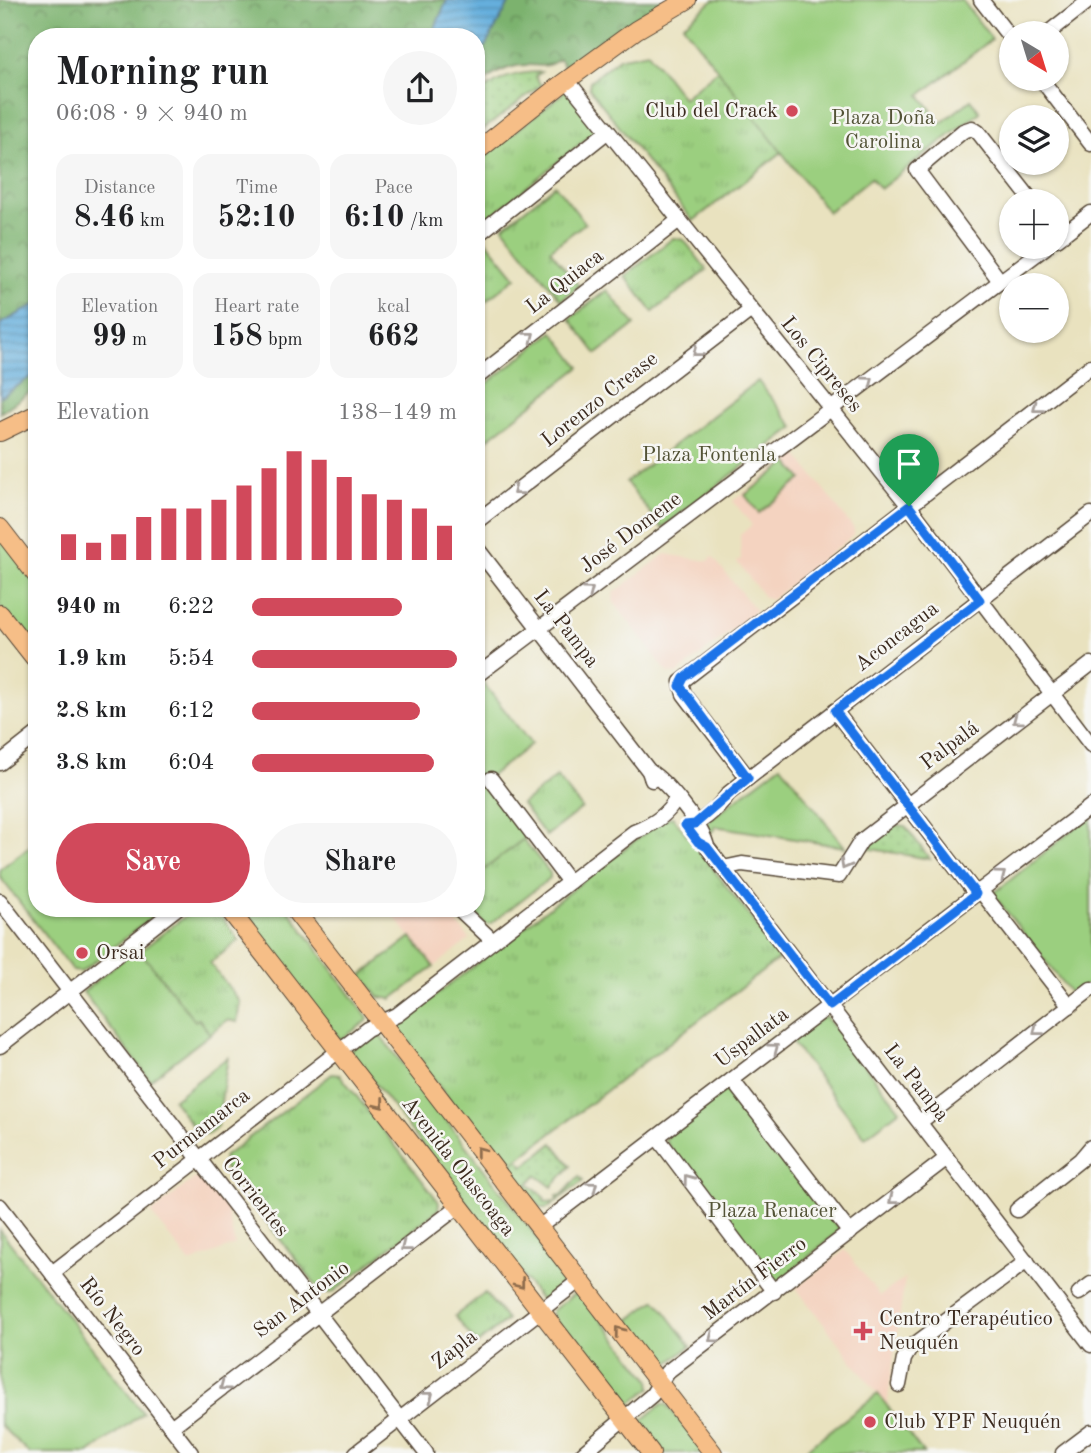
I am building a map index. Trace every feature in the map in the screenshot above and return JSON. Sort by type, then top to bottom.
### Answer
[{"type":"main road","points":[[485,145],[567,80],[644,25],[688,0]]},
{"type":"main road","points":[[0,432],[28,418]]},
{"type":"main road","points":[[0,528],[28,564]]},
{"type":"main road","points":[[0,614],[28,650]]},
{"type":"main road","name":"Avenida Olascoaga","points":[[235,917],[651,1453]]},
{"type":"main road","name":"Avenida Olascoaga","points":[[300,917],[713,1453]]},
{"type":"street","points":[[981,0],[999,23]]},
{"type":"street","points":[[1063,21],[1090,0]]},
{"type":"street","name":"Los Cipreses","points":[[567,80],[909,506],[1091,745]]},
{"type":"street","points":[[1051,91],[1088,135]]},
{"type":"street","points":[[999,280],[917,170],[953,139],[972,128],[1023,189]]},
{"type":"street","points":[[485,229],[608,131]]},
{"type":"street","points":[[1069,228],[1091,213]]},
{"type":"street","name":"La Quiaca","points":[[485,371],[679,220]]},
{"type":"street","name":"José Domene","points":[[1011,273],[1030,259]]},
{"type":"street","name":"José Domene","points":[[485,669],[999,282]]},
{"type":"street","name":"Lorenzo Crease","points":[[485,515],[751,310]]},
{"type":"street","points":[[748,778],[680,686],[684,678],[1091,366]]},
{"type":"street","name":"Aconcagua","points":[[690,822],[716,797],[729,793],[1091,514]]},
{"type":"street","name":"La Pampa","points":[[485,559],[649,771],[660,779],[671,803],[690,822],[1091,1345]]},
{"type":"street","name":"Palpalá","points":[[723,868],[742,864],[839,876],[858,844],[1091,664]]},
{"type":"street","points":[[835,711],[907,805],[1070,1006]]},
{"type":"street","points":[[0,763],[28,741]]},
{"type":"street","points":[[491,779],[569,882]]},
{"type":"street","points":[[381,1023],[397,1016],[634,832],[643,819],[671,803]]},
{"type":"street","name":"Uspallata","points":[[539,1227],[1091,806]]},
{"type":"street","name":"Corrientes","points":[[0,901],[426,1453]]},
{"type":"street","points":[[0,1046],[166,917]]},
{"type":"street","points":[[468,917],[493,941]]},
{"type":"street","points":[[920,1122],[1091,989]]},
{"type":"street","name":"Purmamarca","points":[[52,1273],[366,1029],[381,1023]]},
{"type":"street","points":[[732,1080],[850,1233]]},
{"type":"street","points":[[657,1137],[774,1292]]},
{"type":"street","points":[[1017,1210],[1080,1160],[1091,1146]]},
{"type":"street","name":"Martín Fierro","points":[[583,1453],[625,1420],[660,1386],[667,1373],[947,1158]]},
{"type":"street","name":"Río Negro","points":[[0,1206],[191,1453]]},
{"type":"street","name":"San Antonio","points":[[171,1427],[459,1206]]},
{"type":"street","points":[[899,1385],[905,1355],[911,1348],[1027,1261]]},
{"type":"street","name":"Zapla","points":[[356,1453],[580,1280]]},
{"type":"street","points":[[1063,1453],[1091,1432]]},
{"type":"shaded area","points":[[796,453],[854,529],[854,535],[771,600],[765,598],[737,562],[741,559],[740,535],[752,525],[733,501]]},
{"type":"shaded area","points":[[665,554],[708,561],[713,557],[756,611],[677,674],[668,673],[613,601],[614,593]]},
{"type":"shaded area","points":[[395,917],[452,917],[470,939],[434,967]]},
{"type":"shaded area","points":[[195,1178],[205,1180],[226,1207],[235,1245],[190,1263],[151,1213]]},
{"type":"shaded area","name":"Centro Terapéutico Neuquén","points":[[845,1250],[880,1296],[905,1278],[887,1406],[796,1288]]},
{"type":"green space","points":[[0,0],[447,0],[435,28],[28,28],[28,309],[0,324]]},
{"type":"green space","points":[[511,0],[669,0],[566,69],[559,59],[547,65],[506,69],[485,81],[485,47]]},
{"type":"green space","name":"Plaza Doña Carolina","points":[[714,0],[962,0],[992,39],[920,95],[941,123],[971,100],[980,112],[880,189],[871,178],[828,212],[683,25]]},
{"type":"green space","points":[[648,52],[683,98],[718,70],[782,152],[693,221],[589,88],[590,81],[619,58]]},
{"type":"green space","points":[[541,72],[535,77],[541,85],[485,128],[485,90],[506,78],[522,73]]},
{"type":"green space","points":[[564,87],[597,127],[596,131],[485,221],[485,156],[562,94]]},
{"type":"green space","points":[[555,185],[585,223],[550,250],[579,286],[561,300],[503,227]]},
{"type":"green space","points":[[673,238],[684,240],[707,270],[653,312],[625,276]]},
{"type":"green space","points":[[485,241],[516,277],[485,302]]},
{"type":"green space","points":[[607,290],[635,325],[597,354],[570,319]]},
{"type":"green space","points":[[553,332],[580,367],[485,441],[485,385]]},
{"type":"green space","points":[[28,379],[28,393],[0,413],[0,397]]},
{"type":"green space","name":"Plaza Fontenla","points":[[758,381],[794,427],[662,528],[626,482]]},
{"type":"green space","points":[[788,462],[802,479],[759,513],[745,495]]},
{"type":"green space","points":[[0,535],[28,572],[28,642],[0,606]]},
{"type":"green space","points":[[485,685],[531,744],[485,780]]},
{"type":"green space","points":[[781,765],[845,847],[714,826],[715,829],[708,834],[706,826],[709,820]]},
{"type":"green space","points":[[557,777],[582,808],[546,836],[522,804]]},
{"type":"green space","points":[[485,785],[526,837],[485,869]]},
{"type":"green space","points":[[1091,815],[1091,982],[1071,994],[993,894]]},
{"type":"green space","points":[[673,817],[781,957],[502,1171],[395,1027],[663,819]]},
{"type":"green space","points":[[896,825],[905,826],[930,859],[865,848]]},
{"type":"green space","points":[[523,839],[550,873],[550,878],[490,924],[485,924],[478,917],[485,917],[485,869]]},
{"type":"green space","name":"Orsai","points":[[28,848],[28,913],[0,877],[0,869]]},
{"type":"green space","name":"Orsai","points":[[31,917],[152,917],[81,972],[73,971]]},
{"type":"green space","points":[[184,917],[222,917],[239,940],[210,963],[240,1002],[237,1022],[227,1020],[210,1034],[199,1019],[195,1021],[140,951]]},
{"type":"green space","points":[[243,917],[294,917],[368,1018],[340,1040]]},
{"type":"green space","points":[[411,937],[434,967],[392,999],[379,997],[362,975]]},
{"type":"green space","points":[[137,947],[195,1021],[198,1019],[210,1034],[150,1080],[83,992]]},
{"type":"green space","points":[[825,1016],[900,1110],[865,1137],[790,1040]]},
{"type":"green space","points":[[377,1031],[569,1279],[546,1299],[540,1299],[350,1051]]},
{"type":"green space","points":[[228,1057],[217,1127],[207,1134],[197,1132],[173,1100]]},
{"type":"green space","points":[[332,1074],[340,1075],[439,1202],[438,1210],[332,1293],[322,1293],[223,1166],[224,1157]]},
{"type":"green space","name":"Plaza Renacer","points":[[731,1089],[840,1230],[780,1281],[774,1282],[665,1141],[669,1133],[723,1091]]},
{"type":"green space","points":[[553,1143],[571,1166],[552,1187],[536,1175],[528,1184],[544,1197],[545,1202],[556,1201],[547,1208],[541,1208],[509,1166],[518,1159],[524,1166]]},
{"type":"green space","points":[[579,1176],[583,1181],[557,1200],[557,1196],[562,1195]]},
{"type":"green space","points":[[0,1230],[143,1413],[89,1453],[29,1453],[0,1425]]},
{"type":"green space","points":[[578,1291],[650,1380],[651,1388],[625,1407],[553,1318],[552,1311]]},
{"type":"green space","points":[[485,1293],[507,1320],[477,1344],[455,1316]]},
{"type":"green space","points":[[656,1300],[691,1346],[669,1363],[662,1362],[629,1320]]},
{"type":"green space","name":"Club YPF Neuquén","points":[[878,1394],[923,1453],[801,1453]]},
{"type":"green space","points":[[662,1404],[666,1404],[706,1453],[658,1453],[639,1423]]},
{"type":"water","points":[[447,0],[511,0],[485,47],[485,28],[435,28]]},
{"type":"water","points":[[28,309],[28,379],[0,397],[0,324]]},
{"type":"place","name":"Club del Crack","points":[[792,111]]},
{"type":"place","name":"Orsai","points":[[82,953]]},
{"type":"place","name":"Centro Terapéutico Neuquén","points":[[863,1331]]},
{"type":"place","name":"Club YPF Neuquén","points":[[870,1422]]},
{"type":"route","points":[[909,506],[980,600],[835,711],[976,894],[830,1006],[707,847],[698,842],[685,825],[695,824],[748,778],[680,686],[684,678],[909,506]]}]
